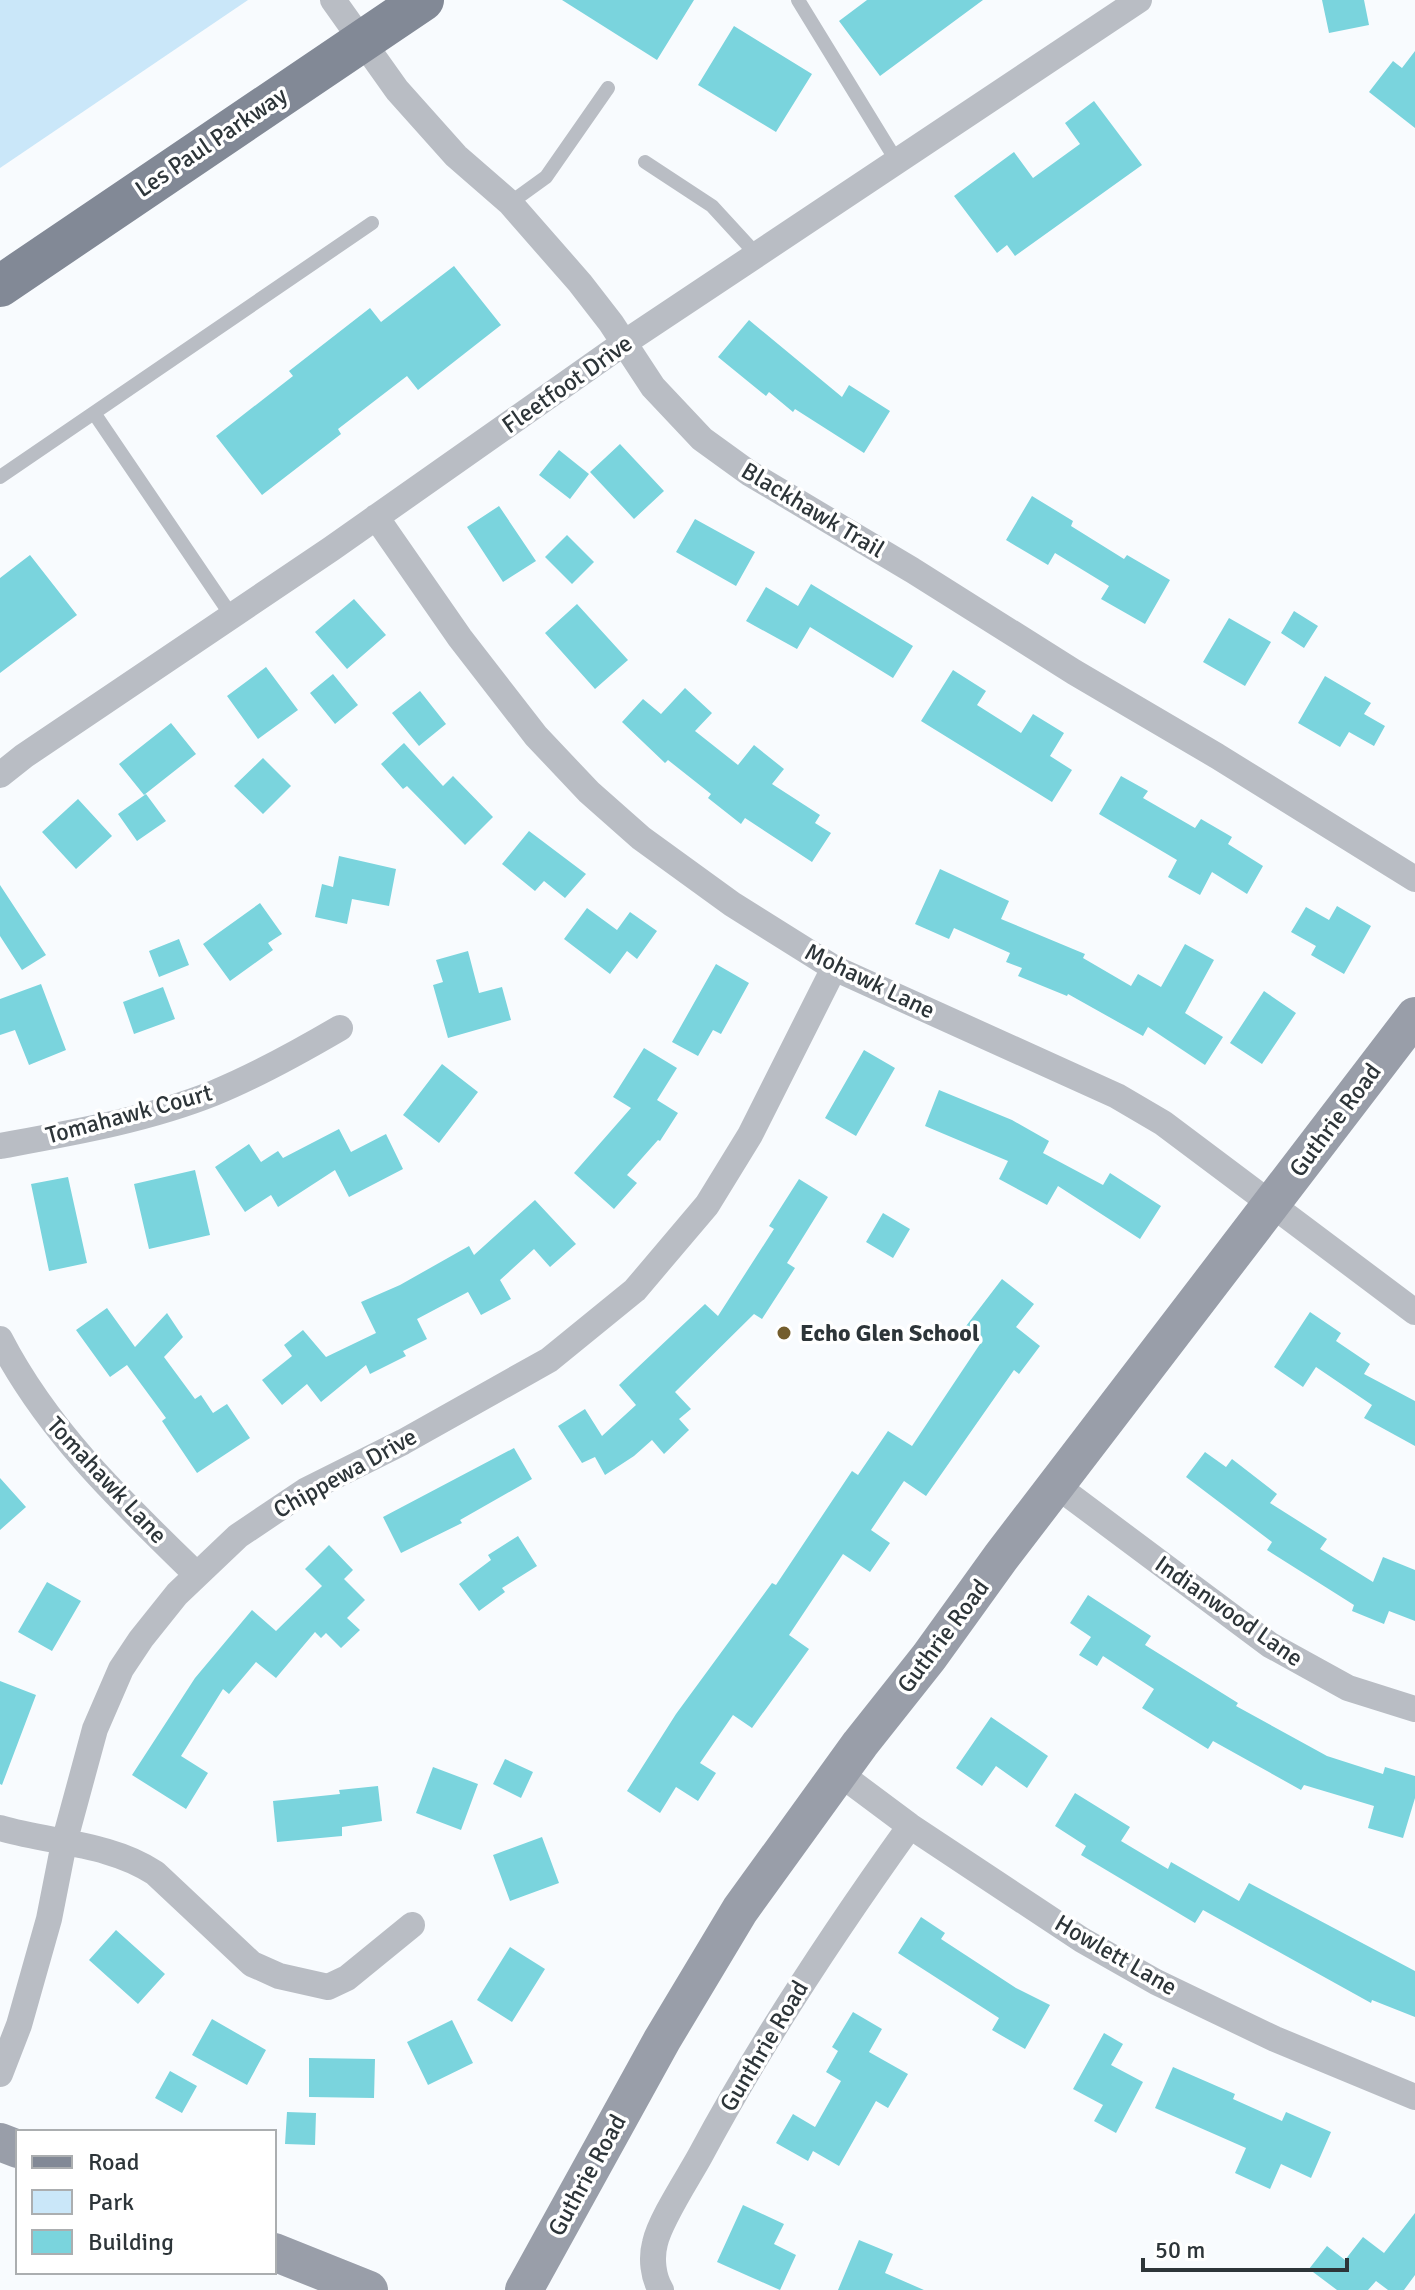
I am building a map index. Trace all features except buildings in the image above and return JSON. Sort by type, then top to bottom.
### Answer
[{"type":"main road","name":"Les Paul Parkway","points":[[0,286],[423,0]]},
{"type":"street","name":"Blackhawk Trail","points":[[333,0],[397,90],[456,156],[510,203],[580,283],[653,387],[702,439],[749,473],[1415,879]]},
{"type":"street","name":"Fleetfoot Drive","points":[[0,775],[624,343],[1132,2]]},
{"type":"street","name":"Mohawk Lane","points":[[376,517],[460,638],[536,736],[589,792],[641,838],[732,904],[834,968],[1117,1096],[1163,1123],[1415,1312]]},
{"type":"street","name":"Chippewa Drive","points":[[0,2074],[19,2025],[49,1919],[64,1843],[95,1729],[121,1669],[150,1628],[196,1574],[238,1536],[305,1491],[403,1442],[549,1360],[635,1290],[707,1205],[729,1170],[750,1135],[834,968]]},
{"type":"street","name":"Guthrie Road","points":[[524,2290],[662,2040],[740,1910],[839,1773],[1415,1016]]},
{"type":"street","name":"Tomahawk Court","points":[[0,1146],[132,1118],[212,1094],[281,1063],[340,1028]]},
{"type":"street","name":"Tomahawk Lane","points":[[0,1339],[44,1413],[105,1486],[196,1574]]},
{"type":"street","name":"Indianwood Lane","points":[[1057,1486],[1270,1645],[1348,1688],[1415,1709]]},
{"type":"street","name":"Howlett Lane","points":[[839,1773],[910,1826],[1082,1940],[1156,1982],[1275,2039],[1415,2097]]},
{"type":"street","name":"Gunthrie Road","points":[[658,2286],[653,2262],[657,2237],[715,2129],[804,1978],[910,1826]]},
{"type":"street","points":[[0,1828],[119,1854],[141,1864],[155,1873],[252,1964],[279,1976],[328,1987],[347,1978],[412,1925]]},
{"type":"street","points":[[276,2253],[369,2290]]},
{"type":"lane","points":[[798,0],[896,160]]},
{"type":"lane","points":[[510,203],[546,177],[608,88]]},
{"type":"lane","points":[[645,162],[712,206],[757,255]]},
{"type":"lane","points":[[0,477],[372,223]]},
{"type":"lane","points":[[94,413],[231,615]]},
{"type":"green space","points":[[0,0],[248,0],[0,168]]},
{"type":"place","name":"Echo Glen School","points":[[784,1333]]}]
